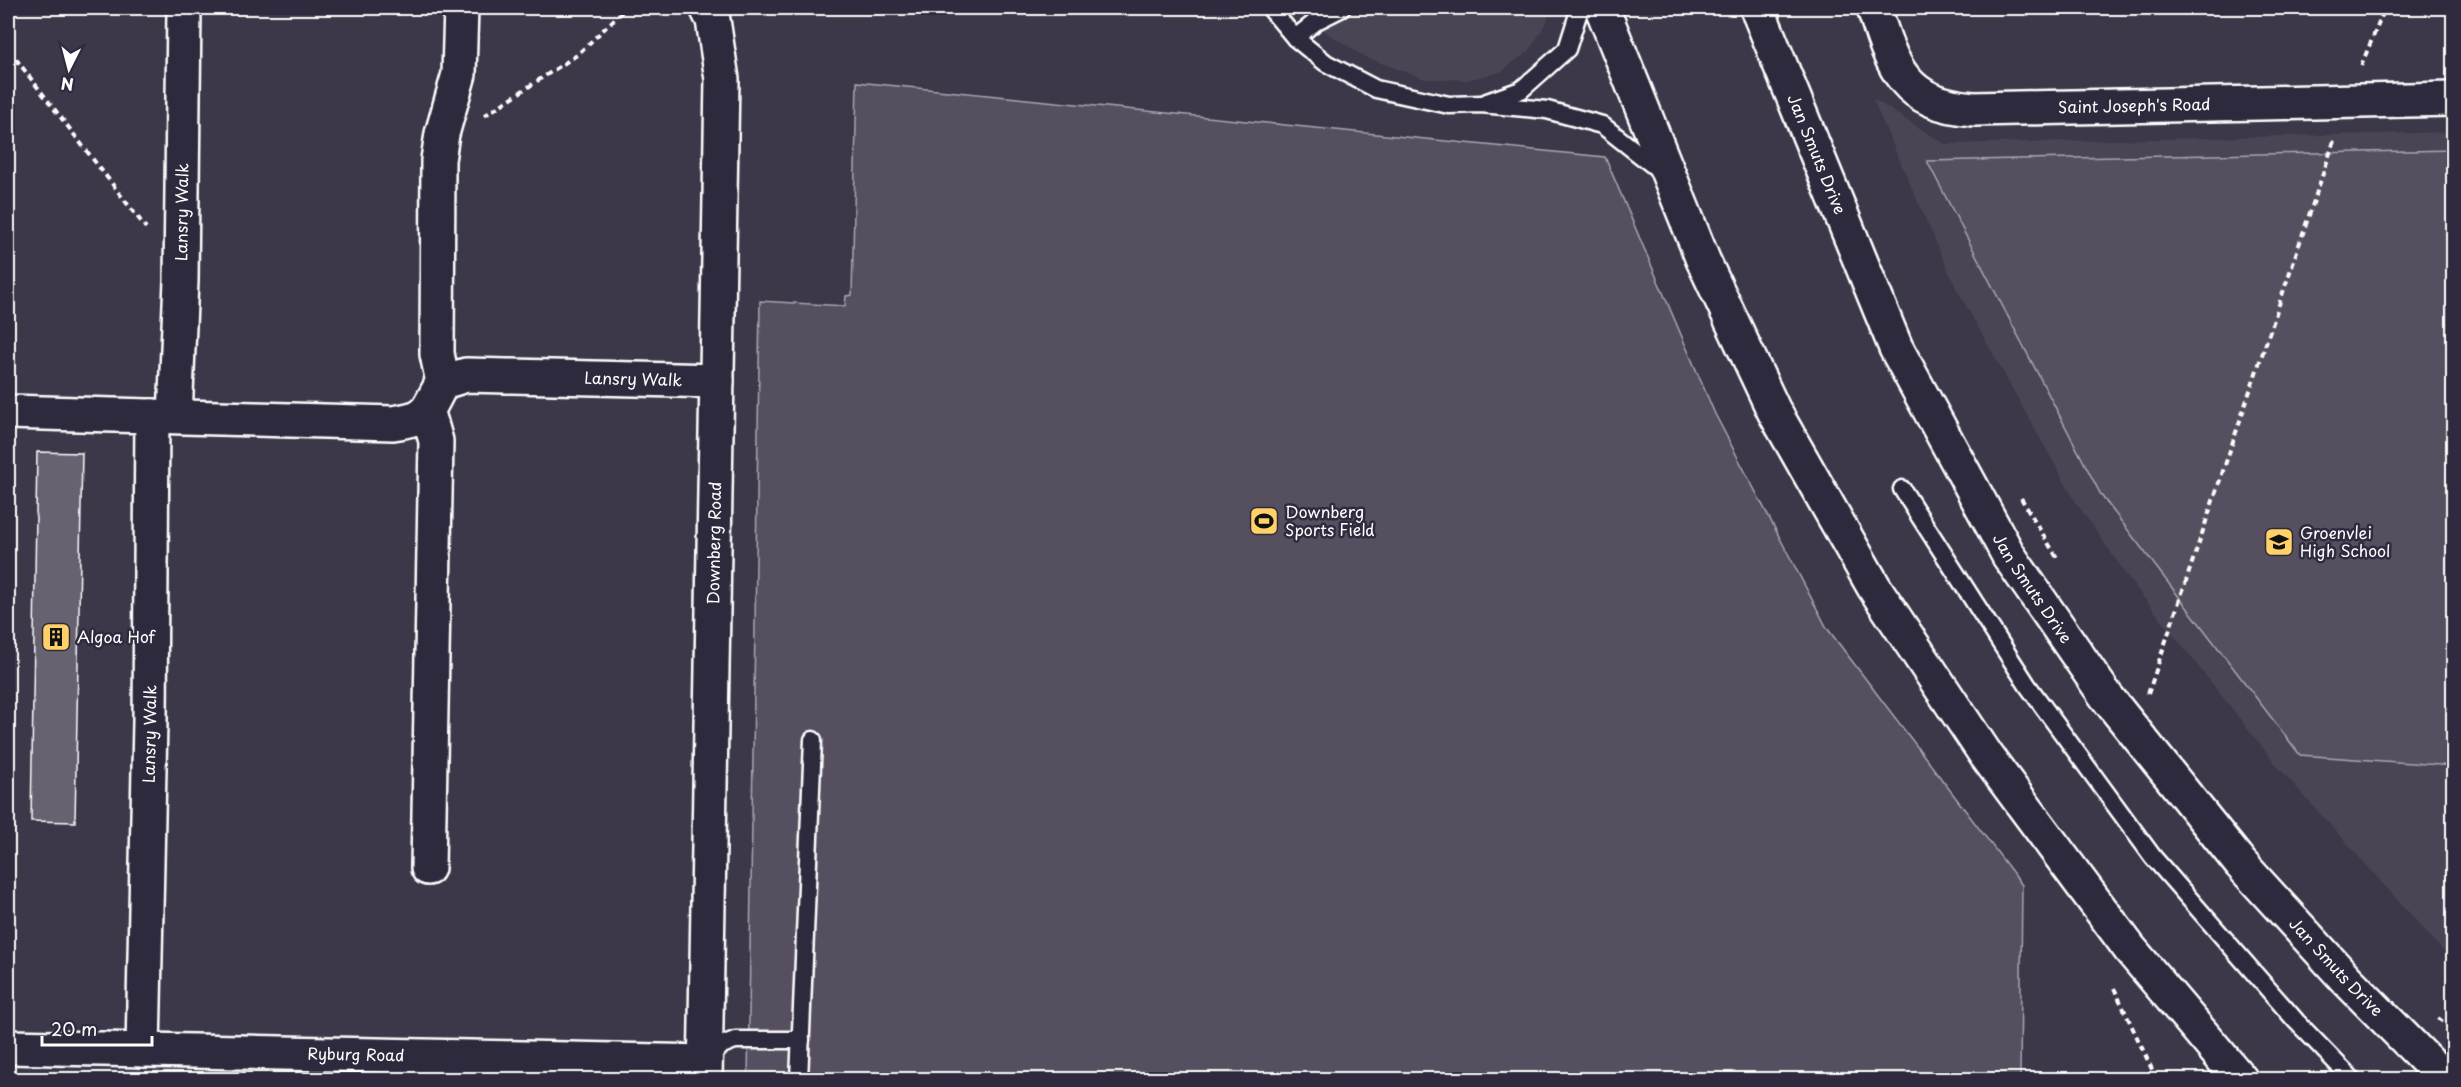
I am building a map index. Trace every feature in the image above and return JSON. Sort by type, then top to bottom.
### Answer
[{"type":"street","name":"Lansry Walk","points":[[143,1050],[150,722],[164,416],[181,281],[184,8]]},
{"type":"street","points":[[8,412],[393,423],[415,419],[428,413],[443,382],[437,354],[439,147],[457,85],[461,8]]},
{"type":"street","name":"Downberg Road","points":[[705,1071],[722,79],[713,20],[707,8]]},
{"type":"street","points":[[1602,8],[1703,260],[1774,411],[1874,587],[1986,755],[2130,949],[2241,1080]]},
{"type":"street","name":"Jan Smuts Drive","points":[[1757,8],[1896,348],[2009,556],[2106,696],[2241,864],[2346,979],[2446,1080]]},
{"type":"street","name":"Saint Joseph's Road","points":[[1874,8],[1887,49],[1898,70],[1926,99],[1950,107],[1986,109],[2454,99]]},
{"type":"street","name":"Lansry Walk","points":[[443,382],[466,375],[717,381]]},
{"type":"street","points":[[428,413],[436,441],[428,868]]},
{"type":"street","name":"Ryburg Road","points":[[8,1047],[705,1071]]},
{"type":"lane","points":[[1270,8],[1295,38],[1326,63],[1376,89],[1449,105],[1481,104],[1547,110],[1602,125],[1672,180]]},
{"type":"lane","points":[[1295,38],[1318,20],[1342,8]]},
{"type":"lane","points":[[1481,104],[1521,90],[1568,49],[1579,19],[1580,8]]},
{"type":"lane","points":[[1902,489],[2028,686],[2153,857],[2296,1021],[2353,1080]]},
{"type":"lane","points":[[799,1080],[813,740]]},
{"type":"lane","points":[[705,1071],[722,1045],[735,1040],[801,1040]]},
{"type":"path","points":[[439,147],[577,56],[626,8]]},
{"type":"path","points":[[2135,731],[2348,101],[2385,8]]},
{"type":"path","points":[[8,52],[63,118],[152,237]]},
{"type":"path","points":[[2020,497],[2061,564]]},
{"type":"path","points":[[2143,684],[2155,700]]},
{"type":"path","points":[[2430,1011],[2454,1031]]},
{"type":"shaded area","points":[[1302,8],[1547,8],[1548,20],[1529,51],[1501,72],[1467,80],[1425,79],[1367,58],[1327,33]]},
{"type":"shaded area","name":"Downberg Sports Field","points":[[857,82],[1605,157],[1715,414],[1827,628],[2022,885],[2020,1079],[748,1080],[760,301],[845,306],[846,296],[852,295]]},
{"type":"shaded area","name":"Groenvlei High School","points":[[1872,98],[1945,144],[2453,132],[2453,962],[2278,767],[2132,583],[2075,501],[1956,288]]},
{"type":"shaded area","name":"Groenvlei High School","points":[[2453,150],[2453,766],[2300,755],[2101,495],[1927,161]]},
{"type":"building","name":"Algoa Hof","points":[[37,452],[82,453],[75,822],[31,821]]},
{"type":"place","name":"Downberg Sports Field","points":[[1264,521]]},
{"type":"place","name":"Groenvlei High School","points":[[2279,542]]},
{"type":"place","name":"Algoa Hof","points":[[56,637]]}]
